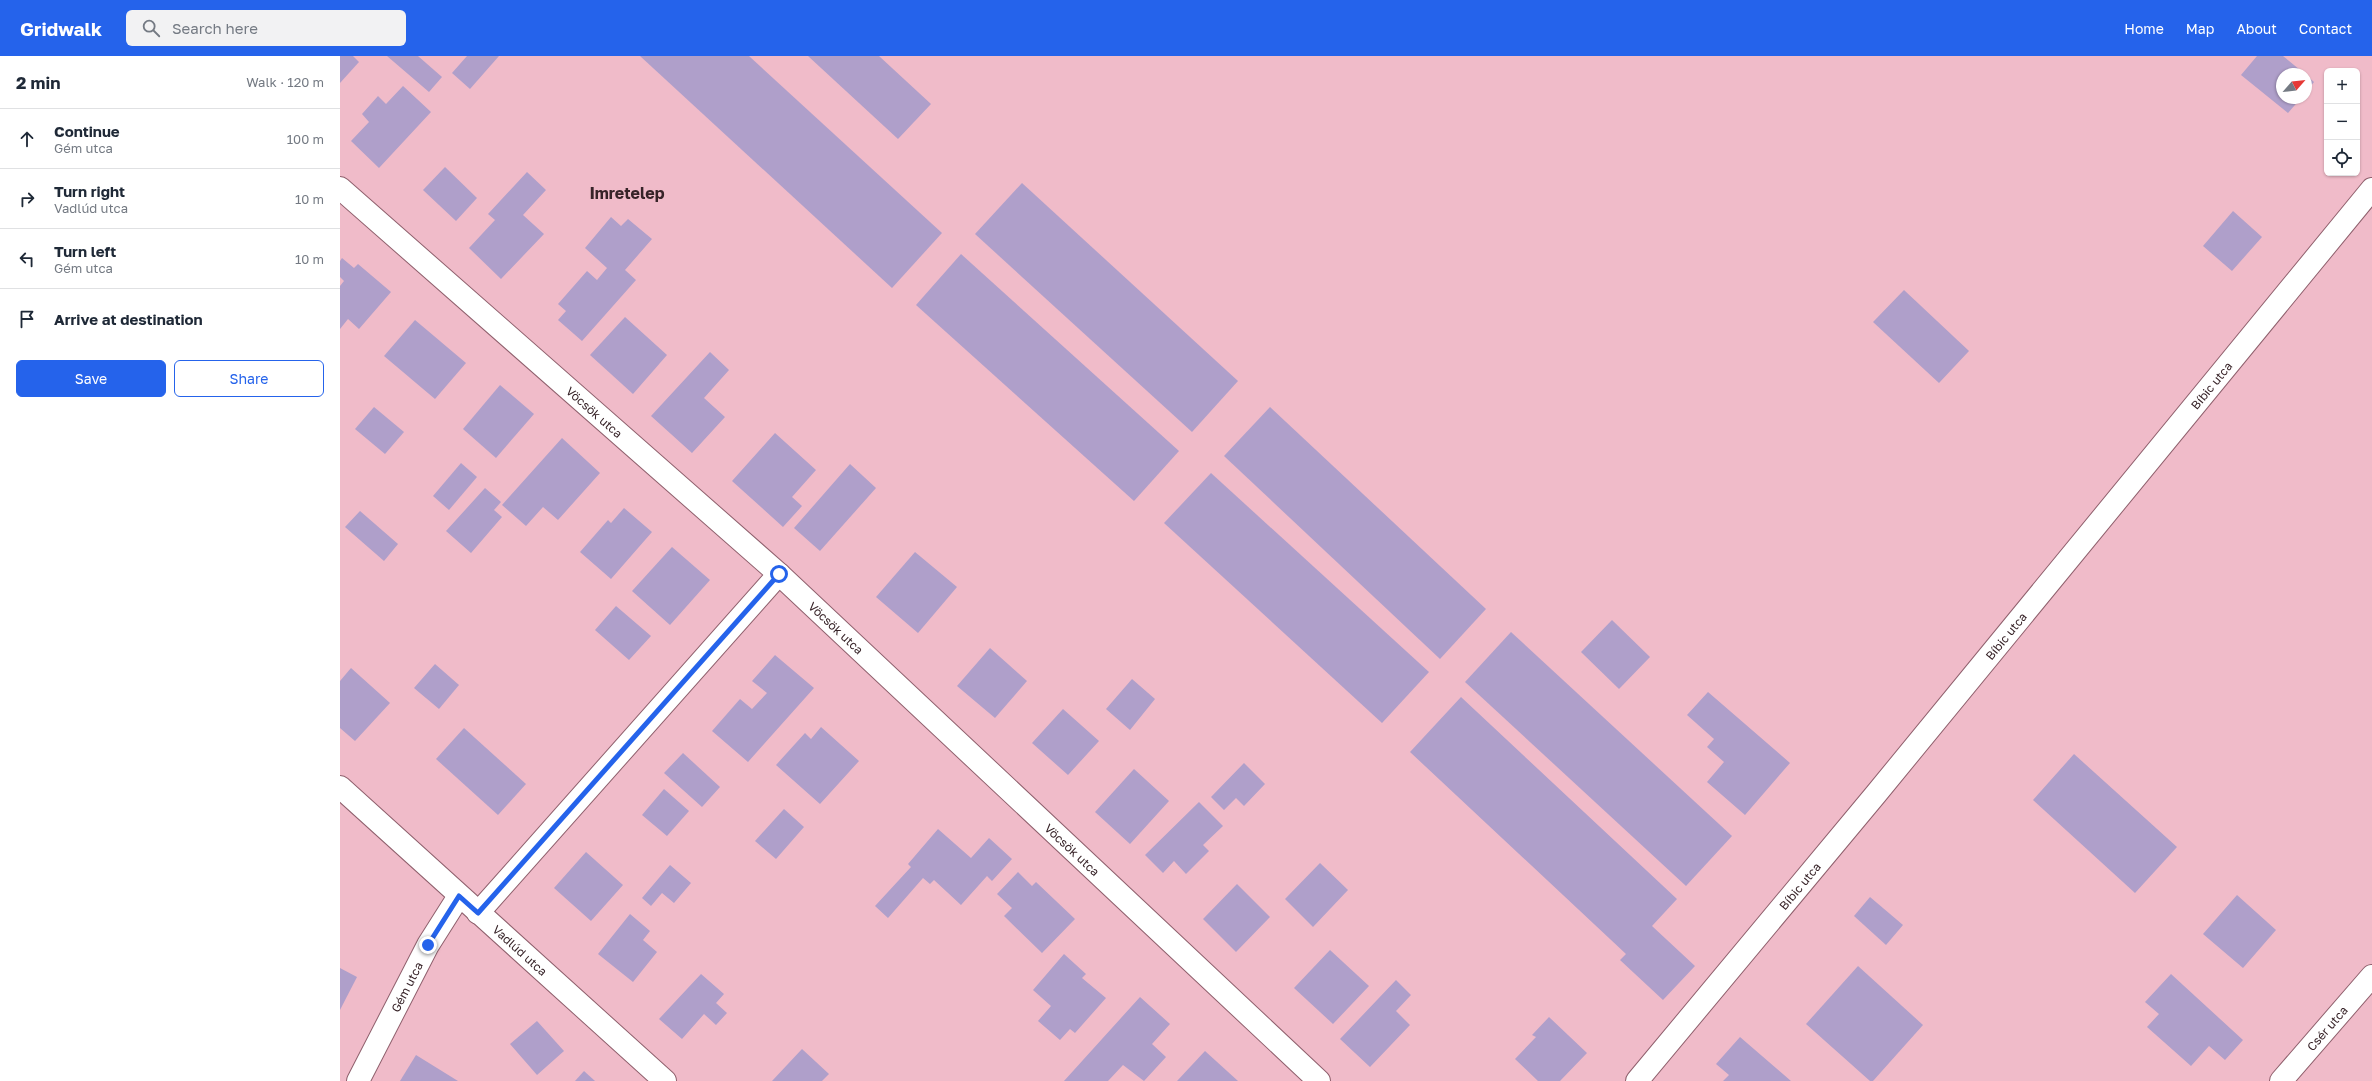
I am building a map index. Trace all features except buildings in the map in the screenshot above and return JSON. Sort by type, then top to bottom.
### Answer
[{"type":"street","name":"Vöcsök utca","points":[[340,188],[779,574],[1319,1081]]},
{"type":"street","name":"Bíbic utca","points":[[1637,1081],[1876,794],[2372,189]]},
{"type":"street","points":[[478,913],[779,574]]},
{"type":"street","name":"Vadlúd utca","points":[[340,787],[665,1081]]},
{"type":"street","name":"Gém utca","points":[[358,1081],[428,945],[459,896]]},
{"type":"street","name":"Csér utca","points":[[2281,1081],[2372,976]]},
{"type":"district","name":"Imretelep","points":[[627,193]]},
{"type":"route","points":[[428,945],[459,896],[478,913],[779,574]]}]
